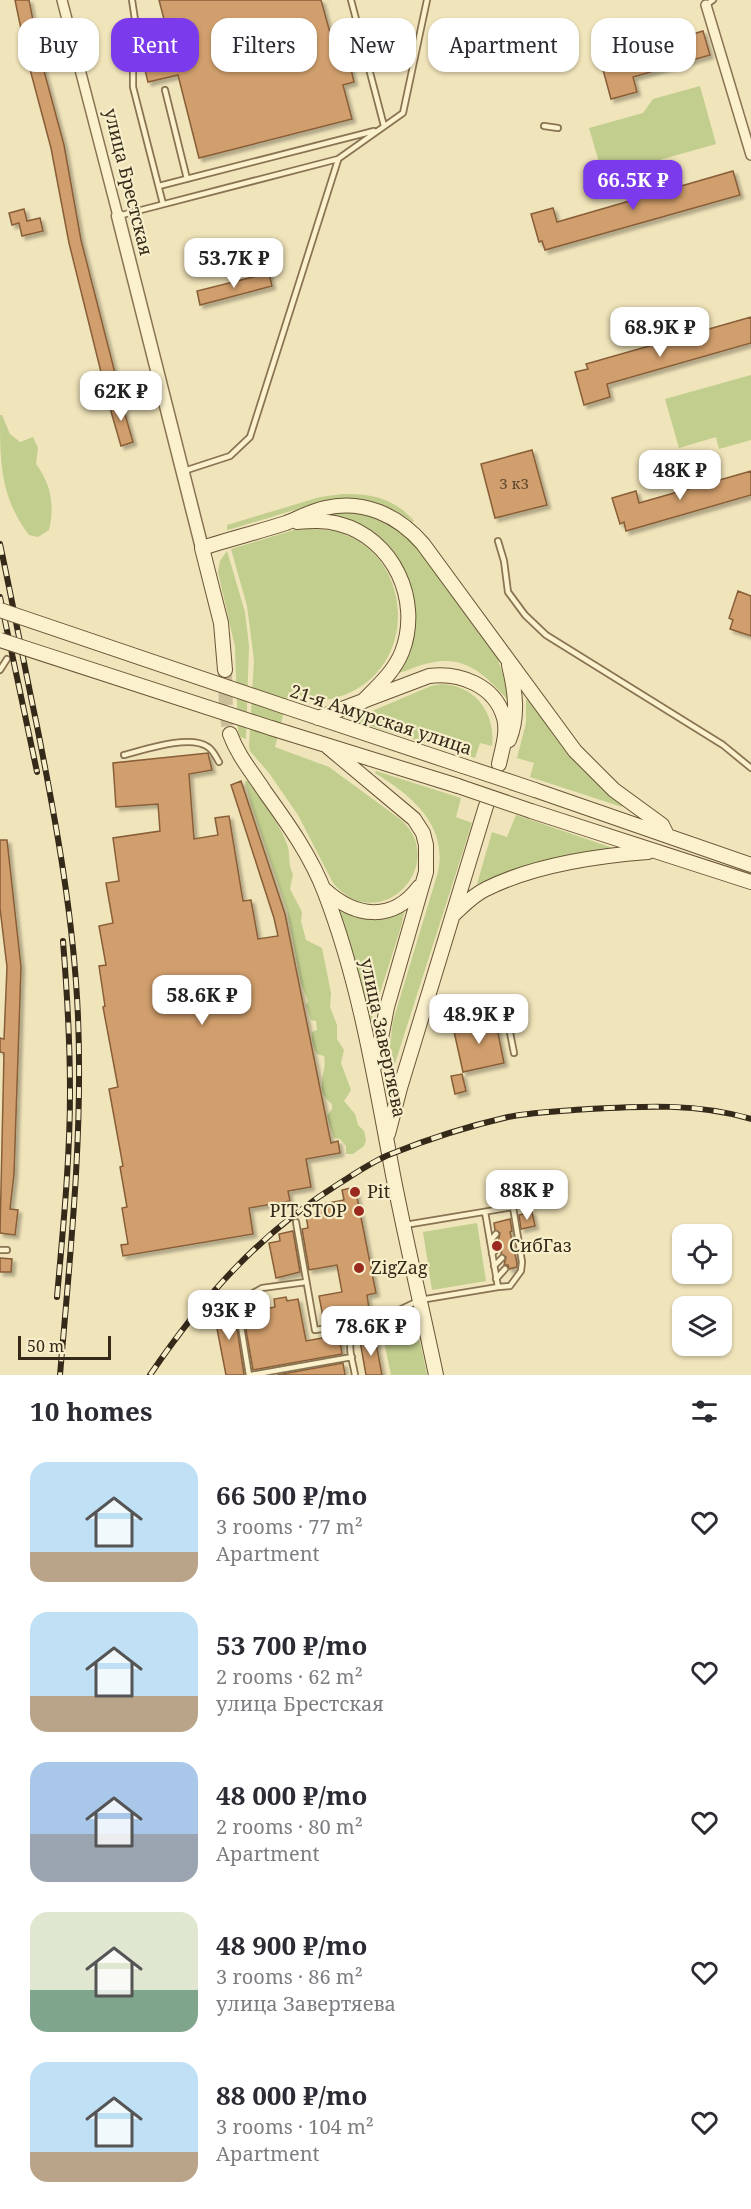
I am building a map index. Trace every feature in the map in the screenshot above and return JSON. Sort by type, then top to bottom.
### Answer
[{"type":"main road","points":[[225,670],[220,623],[202,548],[314,511],[335,506],[369,508],[393,517],[408,528],[423,544],[543,710],[586,764],[614,790],[662,825],[667,835]]},
{"type":"main road","points":[[286,522],[322,521],[347,527],[380,547],[400,576],[409,607],[406,639],[401,654],[391,671],[362,702]]},
{"type":"main road","name":"21-я Амурская улица","points":[[0,610],[751,865]]},
{"type":"main road","points":[[0,640],[751,882]]},
{"type":"main road","points":[[503,749],[514,728],[516,709],[512,677],[506,657]]},
{"type":"main road","points":[[318,718],[429,676],[444,674],[465,678],[488,693],[501,710],[506,727],[499,764]]},
{"type":"main road","name":"улица Завертяева","points":[[230,734],[237,754],[300,842],[324,890],[351,967],[436,1375]]},
{"type":"main road","points":[[328,747],[414,819],[423,833],[426,845],[427,862],[376,1056],[376,1085],[386,1092],[393,1092],[400,1088]]},
{"type":"main road","points":[[387,1139],[424,1007],[486,806]]},
{"type":"main road","points":[[452,916],[485,889],[506,880],[580,860],[656,852]]},
{"type":"main road","points":[[324,890],[346,906],[375,913],[406,901],[422,883]]},
{"type":"street","name":"улица Брестская","points":[[62,0],[202,548]]},
{"type":"street","points":[[710,3],[751,154]]},
{"type":"lane","points":[[132,0],[137,33],[133,87],[163,204]]},
{"type":"lane","points":[[351,0],[384,126]]},
{"type":"lane","points":[[118,216],[339,159],[403,113],[427,0]]},
{"type":"lane","points":[[165,90],[188,179]]},
{"type":"lane","points":[[544,126],[558,128]]},
{"type":"lane","points":[[159,186],[378,130]]},
{"type":"lane","points":[[182,471],[230,456],[250,437],[339,159]]},
{"type":"lane","points":[[498,541],[505,567],[508,592],[540,631],[723,745],[751,768]]},
{"type":"lane","points":[[0,670],[7,659]]},
{"type":"lane","points":[[124,755],[175,743],[199,743],[208,747],[219,762]]},
{"type":"lane","points":[[424,1007],[432,1012],[444,1014],[504,1002],[514,1053]]},
{"type":"lane","points":[[351,1336],[359,1329],[420,1300],[510,1286],[521,1271],[513,1207],[403,1225]]},
{"type":"lane","points":[[485,1212],[498,1287]]},
{"type":"lane","points":[[507,1221],[514,1214]]},
{"type":"lane","points":[[296,1222],[315,1330],[349,1326],[351,1336],[349,1342],[355,1375]]},
{"type":"lane","points":[[510,1233],[516,1227]]},
{"type":"lane","points":[[490,1241],[496,1234]]},
{"type":"lane","points":[[513,1245],[518,1239]]},
{"type":"lane","points":[[492,1254],[499,1246]]},
{"type":"lane","points":[[0,1250],[7,1250]]},
{"type":"lane","points":[[516,1257],[520,1252]]},
{"type":"lane","points":[[494,1266],[502,1258]]},
{"type":"lane","points":[[496,1279],[505,1269]]},
{"type":"lane","points":[[306,1282],[262,1288],[237,1302],[250,1375],[352,1357]]},
{"type":"green space","points":[[700,86],[716,144],[603,176],[589,128],[643,113],[653,99]]},
{"type":"green space","points":[[751,375],[751,440],[719,449],[716,437],[679,448],[665,399]]},
{"type":"green space","points":[[0,415],[10,434],[20,442],[33,437],[38,448],[36,464],[48,487],[52,512],[49,530],[38,537],[29,535],[19,521],[7,492],[0,448]]},
{"type":"green space","points":[[343,494],[373,496],[382,499],[399,507],[414,521],[375,503],[356,500],[318,504],[227,530],[227,525],[320,497]]},
{"type":"green space","points":[[331,513],[367,514],[384,520],[414,543],[497,657],[506,682],[508,700],[483,675],[464,664],[442,661],[398,673],[405,574],[329,516]]},
{"type":"green space","points":[[309,529],[341,533],[365,545],[382,563],[393,585],[398,610],[396,634],[388,657],[373,677],[351,692],[329,699],[315,700],[289,692],[275,747],[329,767],[400,819],[414,837],[418,855],[414,873],[403,888],[388,899],[370,903],[351,898],[333,883],[298,815],[269,773],[250,751],[249,746],[254,660],[247,606],[231,549],[294,530]]},
{"type":"green space","points":[[227,551],[245,612],[249,646],[246,739],[240,737],[238,731],[235,647],[218,572],[220,561]]},
{"type":"green space","points":[[441,684],[464,689],[481,703],[487,712],[492,746],[480,743],[475,758],[351,720],[431,686]]},
{"type":"green space","points":[[529,699],[573,755],[596,781],[623,804],[622,807],[530,777],[534,763],[517,758],[526,723],[526,700]]},
{"type":"green space","points":[[376,771],[461,798],[456,817],[472,823],[390,1079],[388,1062],[393,1021],[438,872],[440,855],[432,826],[424,813],[401,791],[375,773]]},
{"type":"green space","points":[[245,781],[248,781],[265,805],[285,838],[293,874],[290,889],[302,912],[301,921],[306,940],[322,948],[331,993],[330,1007],[337,1025],[337,1039],[344,1050],[341,1063],[351,1090],[344,1101],[355,1114],[366,1140],[364,1146],[353,1154],[346,1154],[346,1146],[340,1139],[334,1138],[327,1116],[332,1109],[332,1104],[323,1093],[322,1087],[324,1056],[317,1054],[313,1046],[312,1032],[317,1030],[316,1021],[311,1020],[306,1005],[308,1001],[301,983],[287,910]]},
{"type":"green space","points":[[516,815],[610,847],[611,850],[543,862],[477,884],[492,832],[507,837]]},
{"type":"green space","points":[[405,909],[369,1027],[357,969],[338,912],[339,910],[372,918]]},
{"type":"green space","points":[[477,1223],[486,1281],[432,1290],[423,1232]]},
{"type":"green space","points":[[401,1317],[412,1322],[421,1346],[427,1375],[391,1375],[384,1341],[386,1327]]},
{"type":"building","points":[[15,0],[29,0],[33,18],[19,18]]},
{"type":"building","points":[[159,0],[321,0],[329,29],[329,72],[352,72],[354,82],[343,85],[352,119],[199,158],[178,75],[148,82],[146,72],[199,72],[199,18],[164,18]]},
{"type":"building","points":[[703,31],[710,55],[696,59],[696,33]]},
{"type":"building","points":[[31,72],[44,72],[64,145],[81,240],[116,377],[103,380],[69,243],[51,148]]},
{"type":"building","points":[[604,72],[650,72],[633,77],[637,92],[611,99]]},
{"type":"building","points":[[733,171],[740,195],[545,250],[542,241],[539,242],[531,214],[553,208],[557,222]]},
{"type":"building","points":[[24,209],[27,221],[40,218],[43,231],[22,236],[19,223],[12,225],[9,213]]},
{"type":"building","points":[[269,273],[272,286],[200,305],[197,291]]},
{"type":"building","points":[[751,317],[751,343],[607,384],[610,397],[584,405],[575,372],[588,369],[586,364]]},
{"type":"building","points":[[120,397],[133,442],[121,446],[108,401]]},
{"type":"building","points":[[532,450],[547,505],[495,518],[481,464]]},
{"type":"building","points":[[751,471],[751,495],[626,531],[624,522],[620,524],[612,498],[636,491],[639,503]]},
{"type":"building","points":[[738,591],[751,596],[751,636],[730,629],[733,620],[729,618]]},
{"type":"building","points":[[208,753],[212,770],[189,774],[194,839],[218,835],[215,818],[229,816],[243,901],[251,900],[258,939],[278,936],[231,785],[241,781],[285,914],[331,1143],[338,1141],[340,1153],[306,1159],[311,1187],[288,1191],[290,1201],[249,1208],[253,1234],[123,1256],[121,1245],[128,1244],[122,1208],[127,1207],[120,1167],[123,1166],[109,1089],[118,1087],[103,1007],[105,1006],[99,966],[106,965],[99,926],[113,923],[106,883],[119,881],[113,838],[160,831],[158,804],[116,807],[113,763]]},
{"type":"building","points":[[0,840],[7,840],[21,967],[14,1174],[10,1209],[18,1210],[15,1235],[0,1233],[4,1053],[0,1052],[0,1038],[4,1039],[7,967],[0,908]]},
{"type":"building","points":[[495,1018],[504,1063],[463,1072],[453,1027]]},
{"type":"building","points":[[462,1074],[466,1091],[455,1094],[451,1076]]},
{"type":"building","points":[[355,1187],[376,1293],[367,1295],[369,1309],[323,1317],[319,1296],[342,1292],[337,1265],[309,1270],[302,1229],[308,1228],[306,1215],[318,1213],[317,1205],[344,1200],[342,1190]]},
{"type":"building","points":[[532,1212],[535,1226],[521,1229],[519,1215]]},
{"type":"building","points":[[510,1219],[512,1231],[510,1232],[517,1267],[509,1269],[508,1265],[504,1265],[506,1257],[501,1254],[503,1245],[498,1242],[500,1233],[495,1230],[494,1223]]},
{"type":"building","points":[[293,1231],[300,1272],[276,1278],[269,1243],[280,1241],[279,1234]]},
{"type":"building","points":[[0,1258],[12,1259],[11,1272],[0,1272]]},
{"type":"building","points":[[286,1297],[287,1301],[298,1299],[306,1341],[339,1335],[342,1354],[253,1370],[243,1313],[275,1307],[274,1299]]},
{"type":"building","points":[[226,1305],[228,1316],[235,1315],[244,1375],[226,1375],[213,1308]]},
{"type":"building","points":[[375,1338],[382,1375],[366,1375],[360,1341]]},
{"type":"building","points":[[343,1363],[345,1375],[277,1375]]},
{"type":"tunnel","points":[[225,670],[226,711],[230,734]]},
{"type":"railway","points":[[0,544],[57,834],[76,980],[79,1107],[60,1375]]},
{"type":"railway","points":[[0,597],[37,772]]},
{"type":"railway","points":[[57,1297],[70,1118],[69,1035],[63,941]]},
{"type":"railway","points":[[150,1375],[212,1293],[259,1245],[311,1202],[384,1157],[464,1129],[508,1117],[538,1113],[670,1107],[711,1110],[751,1119]]},
{"type":"place","name":"Pit","points":[[355,1192]]},
{"type":"place","name":"PIT STOP","points":[[359,1211]]},
{"type":"place","name":"СибГаз","points":[[497,1246]]},
{"type":"place","name":"ZigZag","points":[[359,1268]]}]
